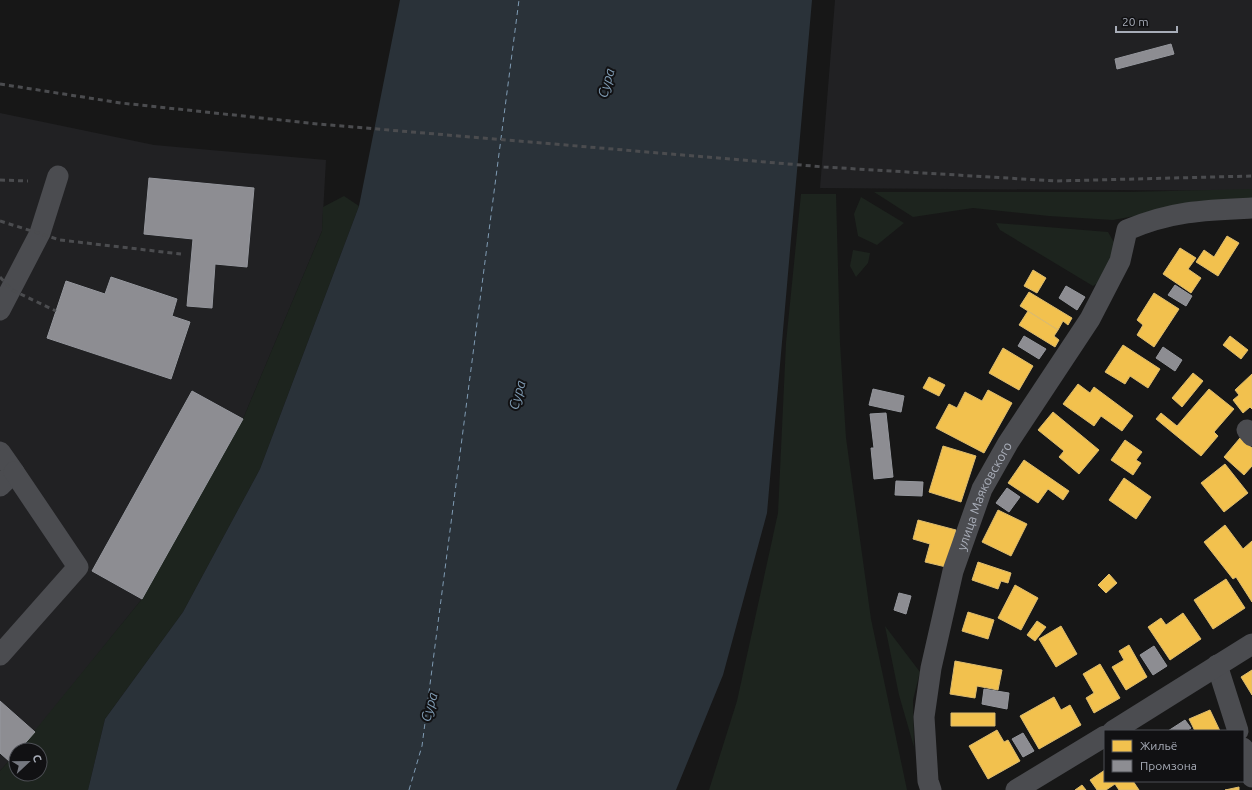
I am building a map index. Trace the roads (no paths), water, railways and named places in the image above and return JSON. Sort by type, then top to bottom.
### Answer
[{"type":"street","points":[[0,310],[40,233],[58,176]]},
{"type":"street","name":"улица Маяковского","points":[[931,790],[928,781],[924,717],[931,668],[953,571],[982,489],[1008,443],[1100,302],[1120,262],[1127,230],[1148,221],[1174,214],[1202,210],[1252,208]]},
{"type":"street","points":[[0,452],[7,479],[78,567],[0,655]]},
{"type":"street","points":[[1115,730],[1252,644]]},
{"type":"street","points":[[1217,665],[1238,730]]},
{"type":"street","points":[[1016,790],[1104,737]]},
{"type":"street","points":[[1244,751],[1252,777]]},
{"type":"water","name":"Сура","points":[[400,0],[812,0],[767,513],[723,675],[676,790],[88,790],[105,719],[183,612],[260,469],[359,206]]},
{"type":"railway","points":[[0,84],[121,103],[318,124],[824,167],[1056,181],[1252,176]]},
{"type":"railway","points":[[0,180],[28,181]]},
{"type":"railway","points":[[0,221],[60,240],[181,254]]},
{"type":"railway","points":[[0,277],[12,290],[56,311]]}]
